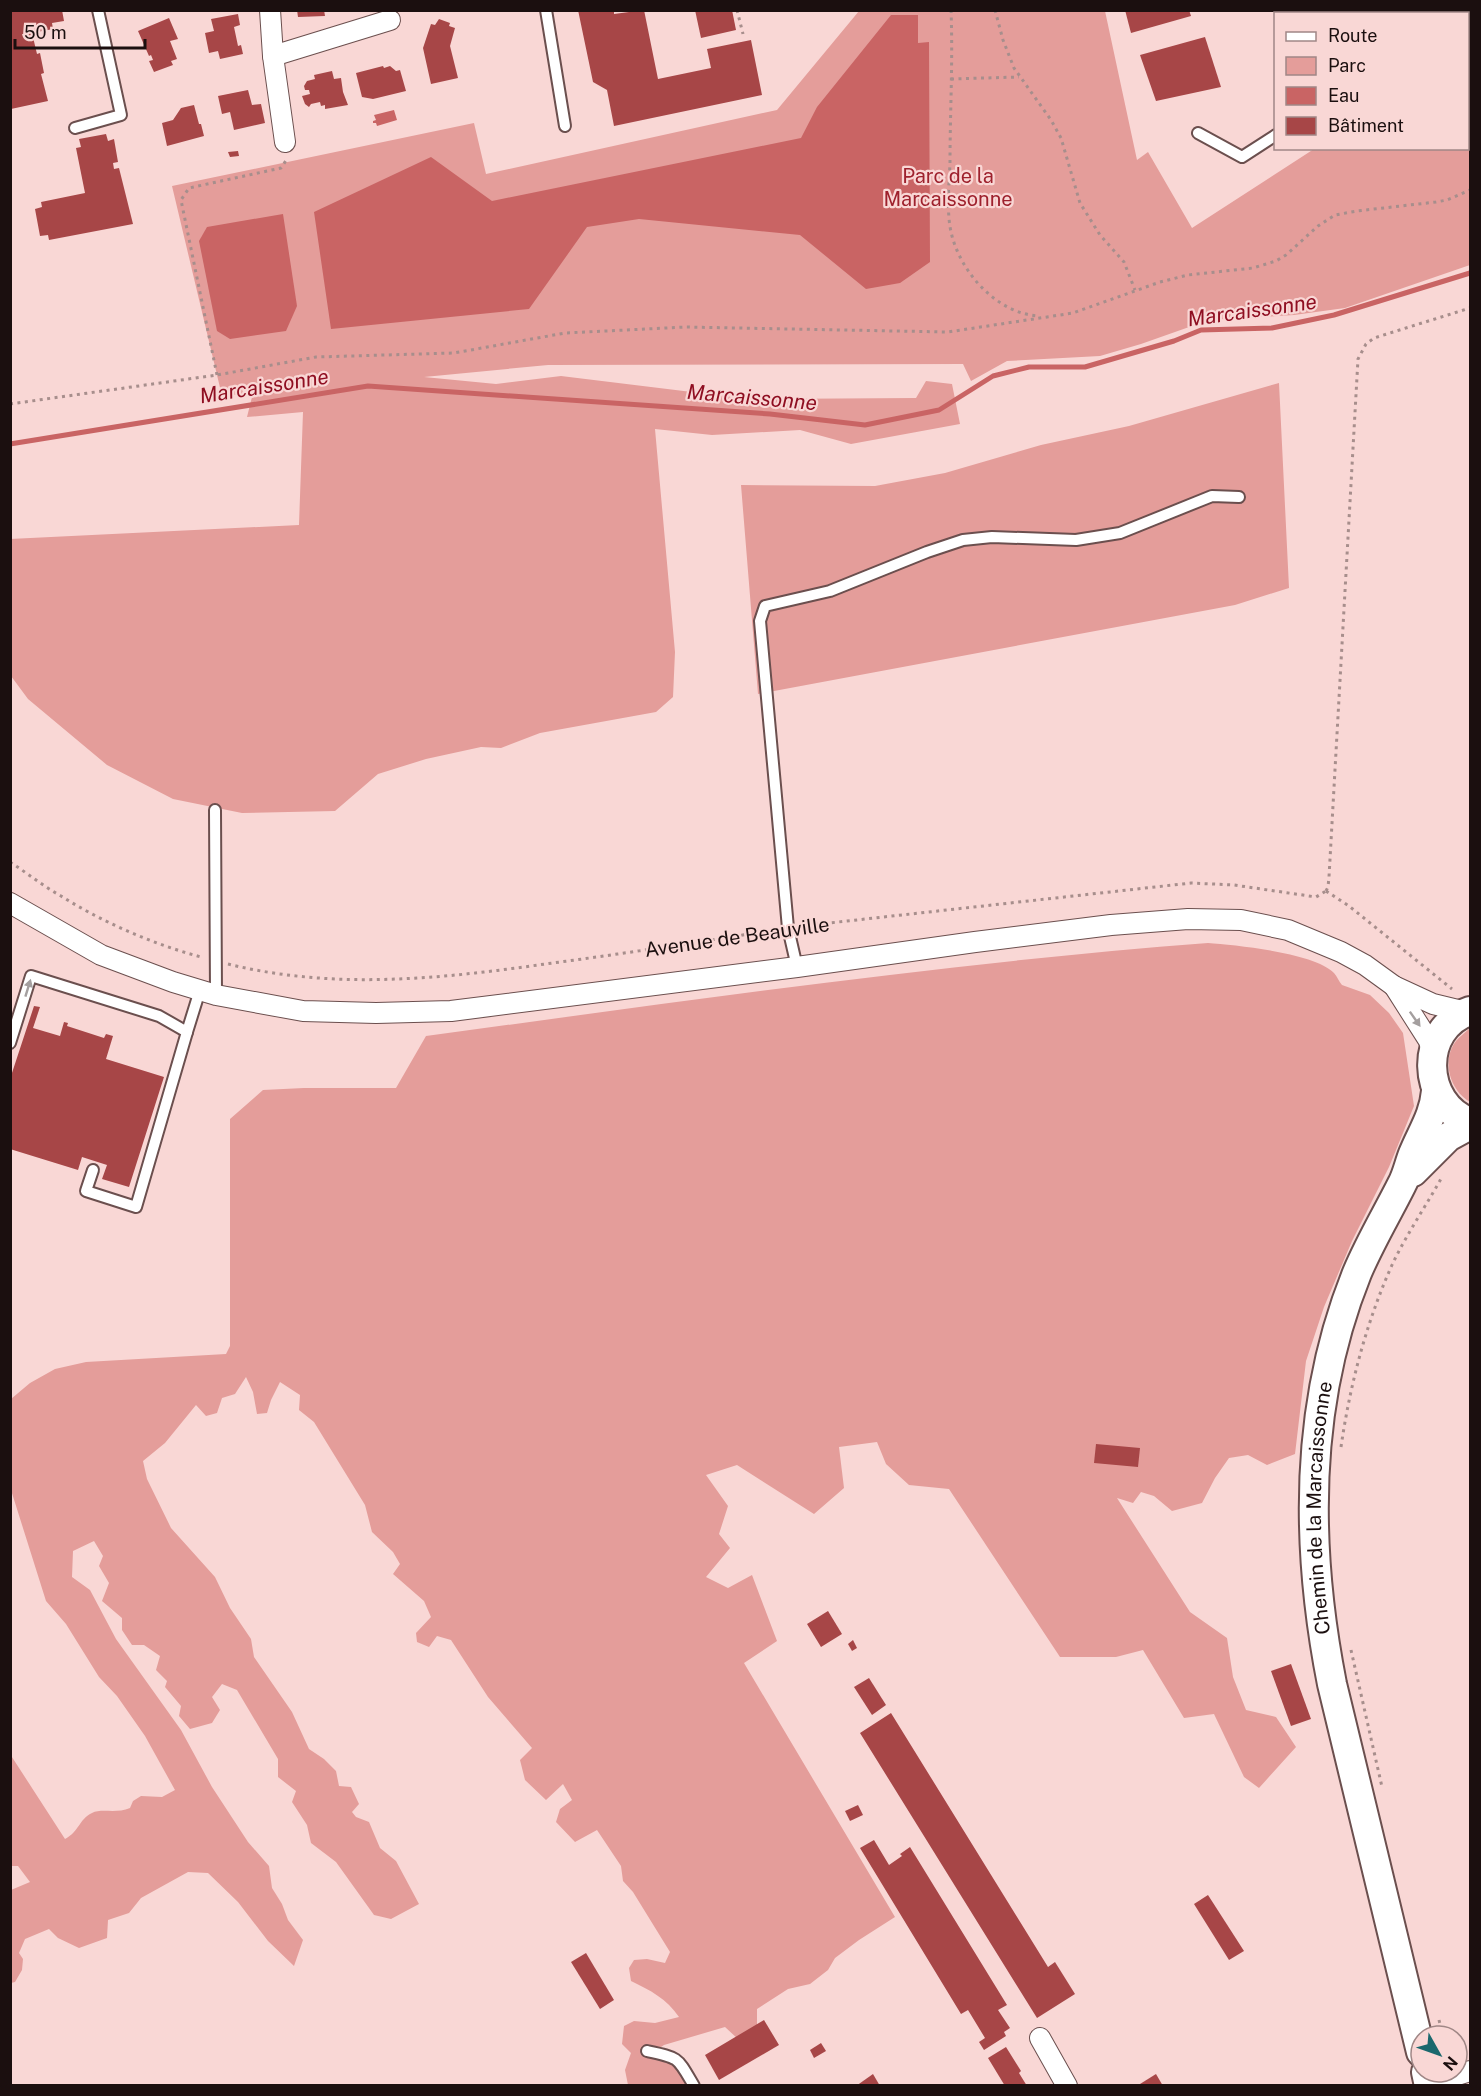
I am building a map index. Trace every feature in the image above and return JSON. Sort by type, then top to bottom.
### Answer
[{"type":"main road","points":[[1463,1004],[1454,1020],[1444,1029],[1433,1054],[1432,1073],[1436,1091],[1452,1112],[1470,1124]]},
{"type":"main road","name":"Chemin de la Marcaissonne","points":[[1414,2024],[1332,1684],[1318,1607],[1313,1549],[1313,1491],[1317,1437],[1335,1342],[1357,1274],[1403,1182],[1432,1113],[1436,1091]]},
{"type":"main road","name":"Chemin de la Marcaissonne","points":[[1403,1182],[1448,1137],[1470,1124]]},
{"type":"street","points":[[270,10],[273,56],[285,142]]},
{"type":"street","points":[[273,56],[390,20]]},
{"type":"street","name":"Avenue de Beauville","points":[[10,903],[101,955],[208,993],[303,1011],[376,1013],[451,1011],[1066,931],[1199,919],[1241,920],[1288,930],[1341,952],[1365,965],[1394,986],[1433,1004],[1463,1004]]},
{"type":"street","name":"Avenue de Beauville","points":[[1394,986],[1429,1041],[1433,1054]]},
{"type":"street","points":[[1040,2038],[1066,2085]]},
{"type":"lane","points":[[75,128],[121,115],[98,10]]},
{"type":"lane","points":[[546,10],[565,126]]},
{"type":"lane","points":[[1198,133],[1242,157],[1274,136]]},
{"type":"lane","points":[[797,967],[788,928],[760,621],[765,606],[830,591],[963,540],[992,537],[1076,540],[1120,533],[1212,496],[1239,497]]},
{"type":"lane","points":[[93,1170],[86,1191],[136,1207],[187,1032],[208,993],[216,961],[215,810]]},
{"type":"lane","points":[[10,1043],[31,976],[159,1016],[187,1032]]},
{"type":"lane","points":[[648,2051],[670,2055],[676,2059],[694,2085]]},
{"type":"path","points":[[737,10],[743,34]]},
{"type":"path","points":[[951,10],[951,233],[961,260],[976,281],[998,300],[1022,313],[1047,316]]},
{"type":"path","points":[[995,10],[1006,48],[1019,77],[1051,120],[1061,138],[1080,203],[1100,235],[1124,262],[1135,290]]},
{"type":"path","points":[[951,79],[1019,77]]},
{"type":"path","points":[[217,375],[181,200],[189,188],[280,168],[287,160],[285,142]]},
{"type":"path","points":[[10,404],[217,375],[316,357],[454,352],[565,333],[685,327],[948,332],[1074,313],[1175,278],[1266,265],[1286,255],[1326,220],[1343,213],[1422,205],[1447,200],[1470,190]]},
{"type":"path","points":[[1463,1004],[1358,914],[1326,891],[1358,359],[1366,344],[1374,338],[1470,308]]},
{"type":"path","name":"Avenue de Beauville","points":[[10,862],[61,896],[150,940],[243,968],[365,980],[453,977],[788,928],[1191,883],[1234,885],[1316,897],[1326,891]]},
{"type":"path","points":[[1341,1450],[1354,1377],[1373,1317],[1393,1265],[1446,1171]]},
{"type":"path","points":[[1349,1641],[1384,1794]]},
{"type":"path","points":[[1438,2017],[1440,2024]]},
{"type":"green space","name":"Parc de la Marcaissonne","points":[[859,11],[1105,11],[1137,160],[1148,152],[1192,228],[1312,150],[1469,150],[1469,92],[1470,265],[1345,308],[1294,315],[1209,320],[1100,356],[1007,361],[971,381],[963,364],[548,365],[424,377],[496,384],[561,376],[749,399],[916,398],[926,381],[952,384],[960,424],[851,444],[800,430],[712,435],[655,429],[675,652],[673,697],[656,712],[540,733],[501,748],[481,747],[426,759],[378,774],[335,811],[242,813],[173,799],[107,765],[28,699],[11,676],[10,539],[299,525],[303,412],[247,417],[253,393],[222,396],[172,186],[474,123],[486,174],[777,110]]},
{"type":"green space","points":[[1279,383],[1289,588],[1235,605],[758,694],[741,485],[875,486],[945,473],[1041,445],[1129,426]]},
{"type":"green space","points":[[1208,943],[1274,951],[1310,960],[1334,973],[1342,985],[1370,995],[1389,1013],[1403,1033],[1414,1106],[1389,1167],[1352,1241],[1324,1307],[1306,1361],[1295,1454],[1267,1465],[1248,1455],[1229,1458],[1202,1503],[1172,1511],[1154,1496],[1141,1492],[1133,1503],[1117,1498],[1190,1612],[1227,1638],[1233,1677],[1246,1710],[1276,1717],[1296,1747],[1259,1788],[1244,1777],[1214,1714],[1184,1718],[1143,1650],[1116,1657],[1060,1657],[949,1489],[909,1485],[886,1464],[877,1442],[839,1447],[844,1488],[814,1514],[737,1465],[706,1475],[728,1506],[719,1534],[730,1548],[706,1577],[728,1588],[752,1575],[777,1641],[744,1663],[895,1917],[835,1958],[828,1970],[810,1984],[788,1989],[757,2009],[757,2028],[738,2039],[725,2027],[664,2045],[655,2051],[657,2059],[672,2054],[695,2085],[628,2085],[625,2070],[631,2053],[622,2044],[624,2026],[634,2021],[655,2023],[679,2017],[658,1996],[631,1981],[629,1968],[634,1960],[647,1959],[665,1963],[670,1952],[633,1892],[623,1881],[621,1866],[597,1830],[575,1842],[556,1822],[560,1809],[572,1800],[563,1784],[546,1800],[525,1780],[520,1760],[532,1748],[488,1697],[451,1640],[437,1636],[429,1647],[417,1642],[416,1633],[431,1617],[424,1601],[393,1574],[400,1564],[393,1552],[372,1532],[365,1505],[314,1422],[299,1410],[300,1395],[280,1382],[267,1413],[257,1414],[253,1392],[246,1377],[235,1394],[222,1398],[217,1413],[206,1416],[196,1405],[165,1443],[143,1461],[147,1479],[171,1528],[215,1577],[230,1608],[251,1639],[254,1657],[292,1712],[309,1749],[336,1771],[339,1786],[351,1787],[359,1804],[352,1812],[356,1817],[369,1822],[380,1848],[396,1861],[419,1904],[391,1919],[374,1915],[336,1862],[311,1843],[307,1825],[292,1802],[296,1791],[278,1777],[278,1759],[237,1690],[222,1684],[212,1697],[220,1710],[212,1723],[190,1729],[179,1716],[181,1706],[165,1687],[167,1681],[156,1670],[160,1656],[144,1645],[132,1645],[122,1630],[122,1618],[102,1601],[109,1583],[99,1566],[103,1556],[94,1541],[73,1551],[72,1577],[90,1590],[116,1639],[181,1730],[212,1787],[248,1842],[269,1866],[272,1888],[288,1920],[303,1940],[294,1966],[268,1941],[238,1902],[208,1873],[188,1872],[141,1898],[129,1913],[108,1920],[107,1938],[79,1948],[58,1938],[49,1929],[25,1939],[19,1953],[23,1959],[22,1970],[15,1982],[11,1983],[11,1890],[30,1882],[18,1866],[11,1866],[10,1754],[65,1839],[74,1833],[84,1819],[92,1813],[125,1810],[141,1796],[162,1797],[175,1790],[145,1736],[117,1696],[99,1677],[66,1624],[46,1601],[11,1490],[11,1399],[30,1383],[55,1369],[86,1362],[226,1354],[230,1346],[230,1119],[263,1090],[396,1088],[426,1036],[914,972]]},
{"type":"green space","points":[[1470,1028],[1470,1102],[1463,1097],[1453,1083],[1449,1057],[1458,1039]]},
{"type":"water","points":[[891,15],[918,15],[918,43],[929,42],[930,262],[900,283],[866,289],[800,235],[639,219],[587,227],[529,309],[331,329],[314,212],[431,157],[492,201],[801,138],[817,107]]},
{"type":"water","points":[[394,110],[397,120],[377,126],[373,123],[376,120],[374,115]]},
{"type":"water","points":[[283,214],[297,306],[286,331],[230,339],[217,331],[199,241],[207,227]]},
{"type":"building","points":[[10,10],[62,10],[64,21],[52,23],[53,29],[32,33],[37,54],[40,53],[44,73],[41,74],[48,101],[11,109]]},
{"type":"building","points":[[297,10],[324,10],[325,16],[298,17]]},
{"type":"building","points":[[578,10],[614,10],[614,14],[644,10],[658,79],[711,68],[707,49],[751,40],[762,95],[614,126],[607,90],[593,82]]},
{"type":"building","points":[[695,10],[732,10],[736,30],[701,38]]},
{"type":"building","points":[[1125,10],[1189,10],[1191,16],[1131,33]]},
{"type":"building","points":[[1281,10],[1319,10],[1316,12],[1282,12]]},
{"type":"building","points":[[238,14],[240,25],[234,27],[238,46],[241,45],[243,54],[220,59],[218,51],[209,53],[205,33],[214,31],[211,19]]},
{"type":"building","points":[[169,18],[178,39],[170,41],[177,59],[171,61],[173,65],[154,72],[149,61],[153,60],[138,31]]},
{"type":"building","points":[[439,19],[450,23],[449,26],[455,28],[450,46],[458,78],[431,84],[423,48],[431,24],[435,25]]},
{"type":"building","points":[[1205,37],[1221,87],[1156,101],[1140,55]]},
{"type":"building","points":[[383,66],[384,68],[390,66],[396,71],[400,70],[406,91],[373,99],[362,97],[356,73]]},
{"type":"building","points":[[332,71],[334,79],[341,78],[348,105],[325,109],[325,105],[321,106],[320,102],[311,104],[309,107],[302,96],[310,94],[304,86],[307,81],[315,79],[314,75]]},
{"type":"building","points":[[248,90],[252,105],[261,104],[265,123],[234,130],[230,112],[222,114],[218,96]]},
{"type":"building","points":[[194,105],[204,136],[167,146],[162,123],[173,120],[181,108]]},
{"type":"building","points":[[106,134],[108,141],[114,139],[118,162],[113,163],[114,169],[119,168],[133,224],[49,240],[48,235],[40,236],[35,209],[42,207],[41,202],[85,193],[76,148],[81,147],[79,139]]},
{"type":"building","points":[[238,151],[239,156],[230,157],[228,152]]},
{"type":"building","points":[[34,1006],[40,1007],[33,1028],[60,1036],[64,1022],[68,1023],[67,1026],[104,1038],[106,1034],[113,1036],[106,1059],[164,1077],[129,1187],[102,1179],[107,1165],[82,1157],[78,1170],[10,1149],[10,1079]]},
{"type":"building","points":[[1096,1444],[1140,1448],[1138,1467],[1094,1463]]},
{"type":"building","points":[[828,1611],[842,1634],[821,1647],[807,1624]]},
{"type":"building","points":[[853,1640],[857,1648],[852,1651],[848,1644]]},
{"type":"building","points":[[1291,1664],[1311,1719],[1291,1726],[1271,1671]]},
{"type":"building","points":[[869,1678],[886,1705],[872,1715],[854,1687]]},
{"type":"building","points":[[891,1713],[1048,1967],[1055,1962],[1075,1994],[1037,2018],[860,1733]]},
{"type":"building","points":[[858,1805],[863,1815],[850,1821],[845,1811]]},
{"type":"building","points":[[874,1840],[889,1865],[910,1847],[1007,2005],[998,2010],[1010,2028],[1004,2032],[1006,2036],[984,2050],[979,2042],[985,2038],[968,2010],[961,2014],[860,1848]]},
{"type":"building","points":[[1208,1895],[1244,1951],[1229,1960],[1194,1904]]},
{"type":"building","points":[[586,1953],[614,2000],[600,2009],[571,1962]]},
{"type":"building","points":[[764,2020],[779,2045],[719,2080],[705,2055]]},
{"type":"building","points":[[821,2043],[826,2051],[814,2058],[810,2050]]},
{"type":"building","points":[[1006,2047],[1021,2071],[1019,2073],[1027,2086],[1005,2086],[988,2058]]},
{"type":"building","points":[[873,2074],[880,2086],[856,2086]]},
{"type":"building","points":[[1156,2074],[1163,2086],[1141,2086],[1140,2084]]},
{"type":"waterway","name":"Marcaissonne","points":[[10,444],[368,386],[770,414],[865,425],[939,410],[993,376],[1029,367],[1085,367],[1174,341],[1201,330],[1272,328],[1334,315],[1470,273]]}]
